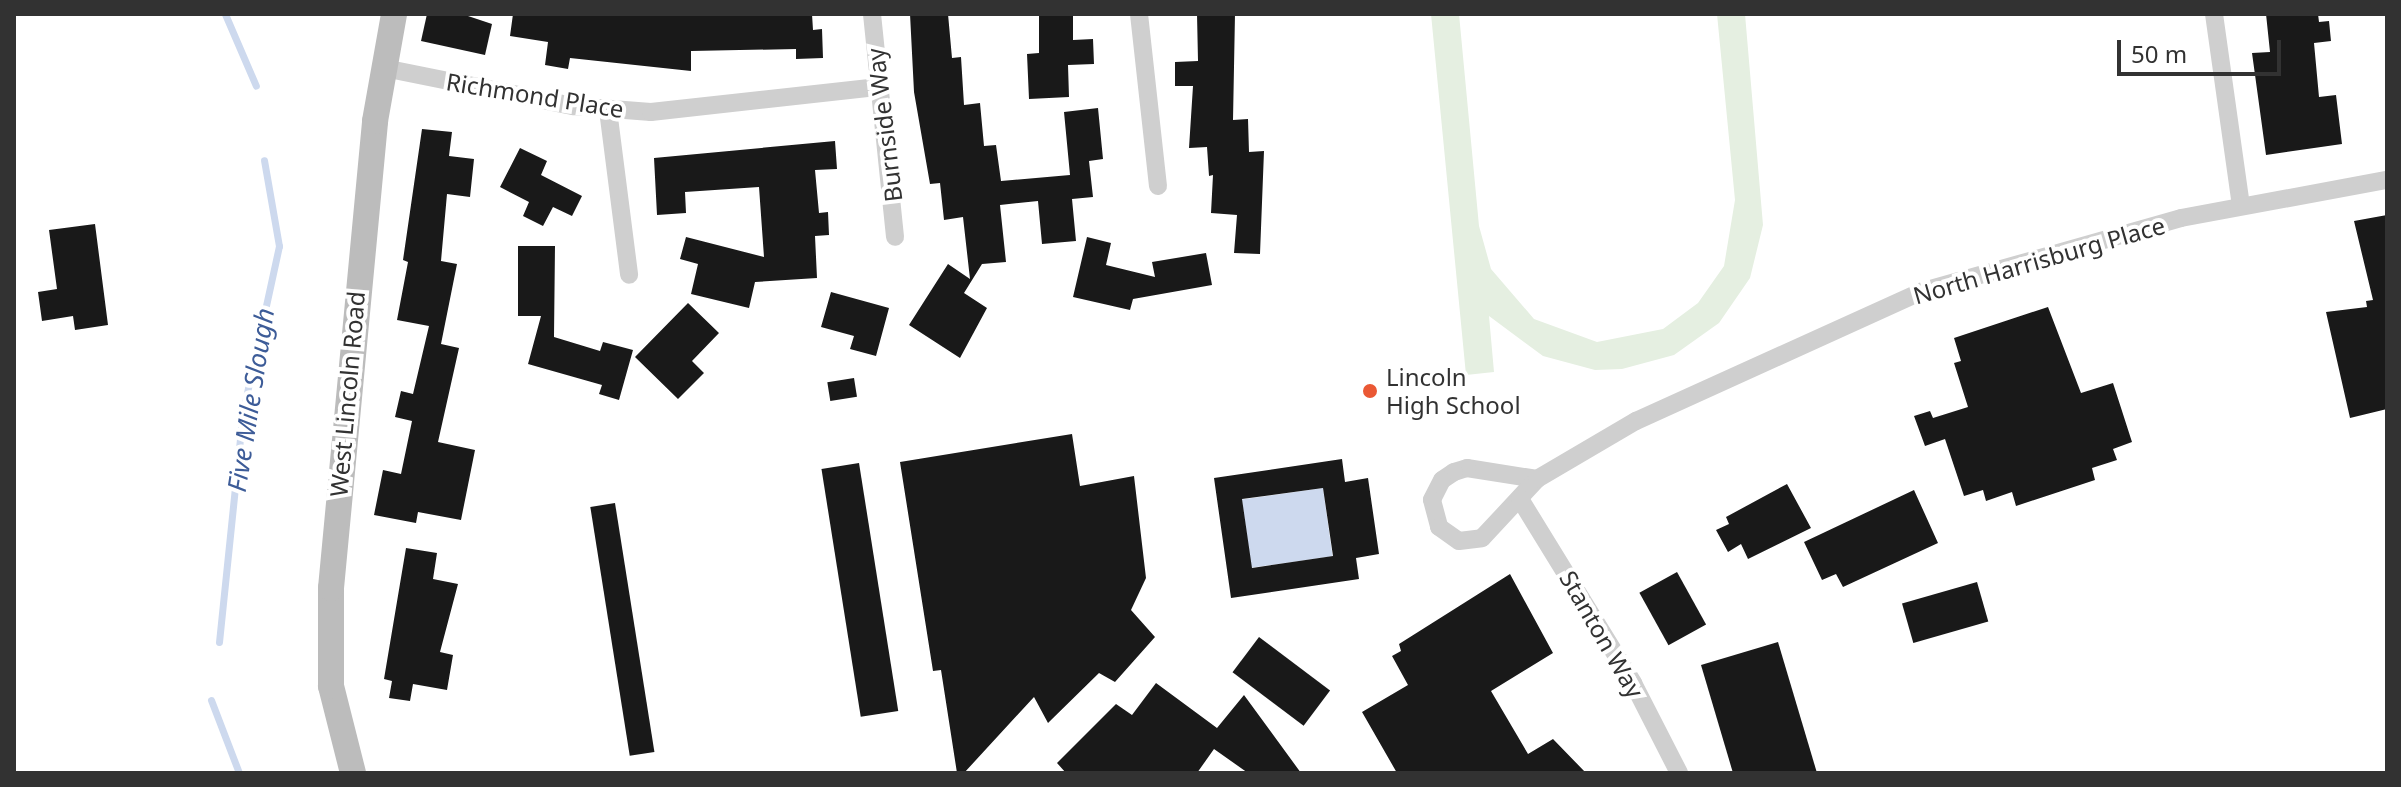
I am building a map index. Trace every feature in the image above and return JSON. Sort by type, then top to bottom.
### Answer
[{"type":"street","name":"West Lincoln Road","points":[[353,773],[331,686],[330,601],[353,328],[384,68],[394,14]]},
{"type":"street","name":"Burnside Way","points":[[872,14],[895,237]]},
{"type":"street","points":[[1139,14],[1158,186]]},
{"type":"street","points":[[2214,14],[2241,206]]},
{"type":"street","name":"Richmond Place","points":[[384,68],[608,110],[651,112],[879,87]]},
{"type":"street","points":[[608,110],[629,275]]},
{"type":"street","name":"North Harrisburg Place","points":[[1537,479],[1467,468],[1442,480],[1432,500],[1447,537],[1469,541],[1482,538],[1537,479],[1636,421],[1920,292],[2023,260],[2241,206],[2387,180]]},
{"type":"street","name":"Stanton Way","points":[[1520,499],[1633,683],[1679,773]]},
{"type":"green space","points":[[1431,14],[1459,14],[1479,226],[1491,269],[1534,319],[1597,342],[1663,329],[1698,303],[1724,266],[1735,200],[1717,14],[1745,14],[1763,225],[1750,278],[1719,323],[1674,355],[1622,369],[1595,370],[1543,356],[1489,316],[1494,372],[1466,375]]},
{"type":"water","points":[[1323,488],[1333,556],[1251,568],[1242,499]]},
{"type":"building","points":[[427,14],[462,14],[492,24],[485,55],[421,41]]},
{"type":"building","points":[[513,14],[812,14],[813,30],[822,29],[823,58],[796,59],[796,49],[691,51],[691,71],[570,58],[568,69],[545,65],[548,42],[510,36]]},
{"type":"building","points":[[910,14],[948,14],[952,58],[961,57],[964,105],[980,103],[984,146],[996,145],[1001,181],[1070,175],[1064,112],[1098,108],[1103,159],[1089,161],[1093,197],[1072,199],[1076,241],[1042,244],[1038,201],[1000,205],[1006,262],[982,264],[964,293],[987,308],[960,358],[909,325],[948,264],[970,279],[963,217],[944,220],[940,183],[930,184],[914,92]]},
{"type":"building","points":[[1039,14],[1073,14],[1073,40],[1093,39],[1094,64],[1068,65],[1069,97],[1029,99],[1027,54],[1039,53]]},
{"type":"building","points":[[1197,14],[1235,14],[1233,120],[1248,119],[1249,152],[1264,151],[1260,254],[1234,253],[1237,215],[1211,213],[1213,175],[1209,176],[1207,147],[1189,148],[1193,86],[1175,86],[1175,62],[1198,61]]},
{"type":"building","points":[[2266,14],[2318,14],[2319,22],[2329,21],[2331,41],[2314,43],[2319,97],[2336,95],[2342,144],[2266,155],[2252,53],[2270,52]]},
{"type":"building","points":[[422,129],[452,132],[449,156],[474,159],[470,197],[447,194],[441,261],[457,264],[441,344],[459,348],[438,442],[475,450],[461,520],[418,512],[416,523],[374,515],[383,470],[401,474],[412,421],[395,417],[401,391],[413,394],[429,326],[397,320],[408,262],[403,260]]},
{"type":"building","points":[[835,141],[837,169],[815,170],[819,213],[828,212],[829,235],[815,236],[817,278],[755,282],[749,308],[691,294],[698,264],[680,259],[686,237],[764,257],[759,187],[685,192],[686,213],[657,215],[654,158]]},
{"type":"building","points":[[520,148],[547,161],[541,175],[582,196],[572,216],[553,207],[543,226],[523,216],[529,202],[500,187]]},
{"type":"building","points":[[2387,215],[2387,409],[2350,418],[2326,312],[2367,307],[2366,301],[2373,300],[2354,221]]},
{"type":"building","points":[[95,224],[108,325],[75,330],[73,316],[42,321],[38,292],[57,289],[49,230]]},
{"type":"building","points":[[1087,237],[1111,243],[1106,265],[1155,277],[1152,262],[1206,253],[1212,285],[1133,299],[1130,310],[1073,297]]},
{"type":"building","points":[[518,246],[555,246],[554,337],[600,351],[603,342],[633,350],[619,400],[599,394],[602,385],[528,364],[541,316],[518,316]]},
{"type":"building","points":[[831,292],[889,308],[876,356],[850,349],[854,336],[821,327]]},
{"type":"building","points":[[688,303],[719,333],[692,361],[704,373],[678,399],[635,357]]},
{"type":"building","points":[[2048,307],[2081,393],[2113,383],[2132,442],[2113,449],[2117,460],[2092,468],[2095,480],[2016,506],[2012,492],[1986,501],[1983,490],[1964,496],[1945,439],[1925,446],[1914,416],[1930,411],[1933,418],[1968,407],[1954,363],[1961,361],[1954,338]]},
{"type":"building","points":[[854,378],[857,397],[830,401],[827,382]]},
{"type":"building","points":[[1072,434],[1080,486],[1134,476],[1146,578],[1131,610],[1155,637],[1115,682],[1099,673],[1048,723],[1034,697],[964,773],[957,773],[941,670],[933,671],[900,462]]},
{"type":"building","points":[[1342,459],[1345,482],[1368,478],[1379,554],[1356,558],[1359,579],[1231,598],[1214,478]],"holes":[[[1323,488],[1333,556],[1252,568],[1242,499]]]},
{"type":"building","points":[[859,463],[898,711],[861,717],[821,469]]},
{"type":"building","points":[[1787,484],[1811,528],[1748,559],[1741,544],[1728,552],[1716,530],[1729,524],[1726,517]]},
{"type":"building","points":[[1914,490],[1938,543],[1843,587],[1836,574],[1822,580],[1804,542]]},
{"type":"building","points":[[615,503],[654,752],[630,756],[590,507]]},
{"type":"building","points":[[406,548],[437,553],[433,579],[458,584],[440,652],[453,655],[447,690],[413,684],[410,701],[389,698],[392,681],[384,679]]},
{"type":"building","points":[[1677,572],[1706,624],[1668,645],[1639,593]]},
{"type":"building","points":[[1510,574],[1553,653],[1491,691],[1528,754],[1553,739],[1586,773],[1397,773],[1362,712],[1408,685],[1392,656],[1401,651],[1399,644]]},
{"type":"building","points":[[1977,582],[1988,621],[1913,643],[1902,603]]},
{"type":"building","points":[[1259,637],[1330,691],[1304,726],[1233,672]]},
{"type":"building","points":[[1778,642],[1817,773],[1733,773],[1701,665]]},
{"type":"building","points":[[1156,683],[1217,728],[1244,695],[1301,773],[1248,773],[1214,749],[1197,773],[1066,773],[1057,763],[1116,704],[1132,715]]},
{"type":"waterway","name":"Five Mile Slough","points":[[225,14],[256,86]]},
{"type":"waterway","name":"Five Mile Slough","points":[[219,642],[243,411],[279,246],[264,160]]},
{"type":"waterway","name":"Five Mile Slough","points":[[211,700],[239,773]]},
{"type":"place","name":"Lincoln High School","points":[[1370,391]]}]
